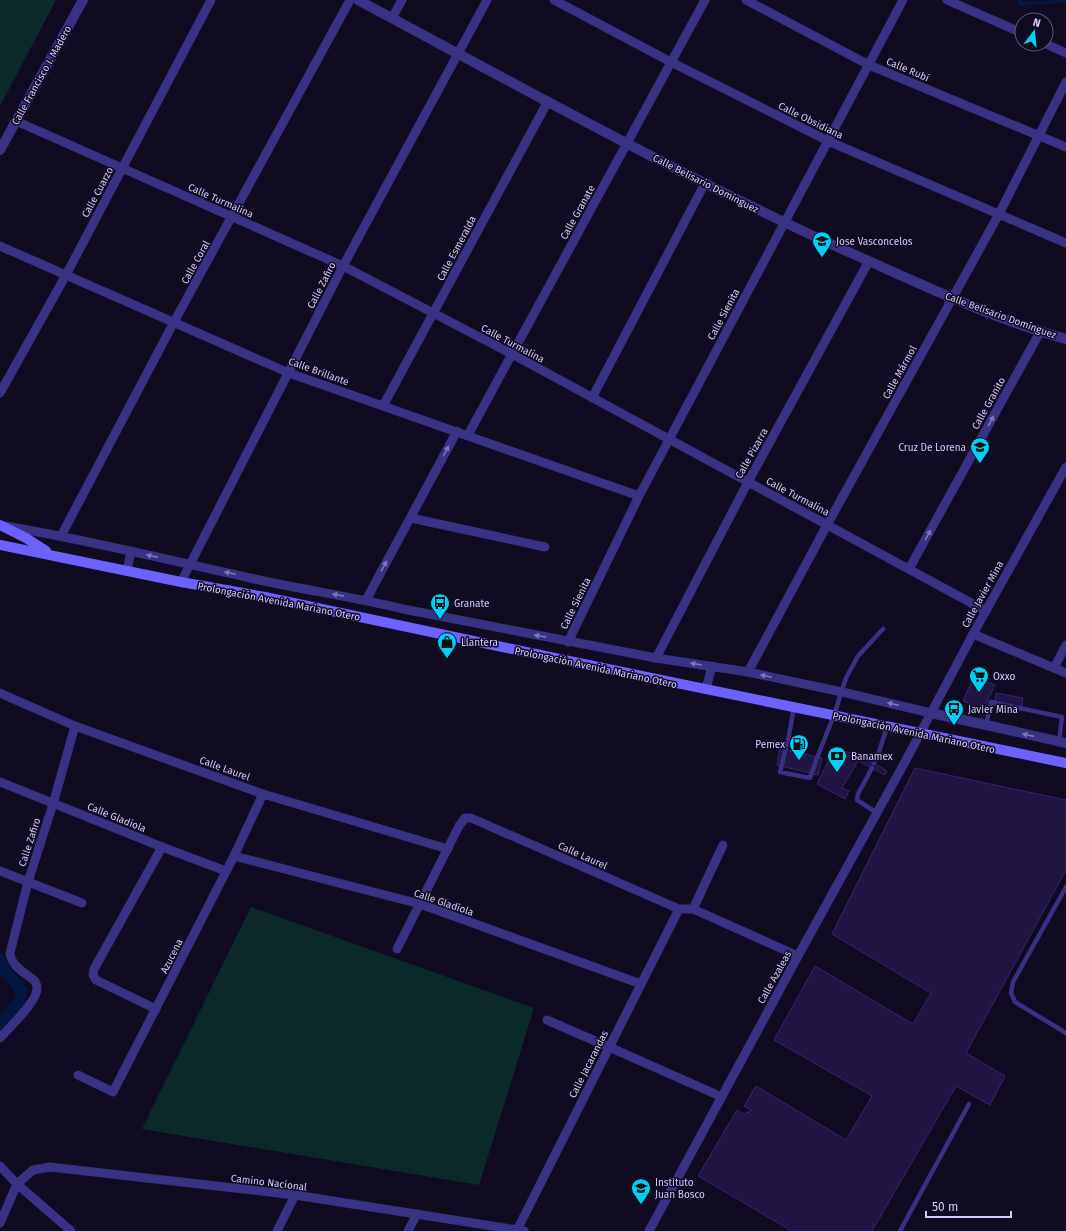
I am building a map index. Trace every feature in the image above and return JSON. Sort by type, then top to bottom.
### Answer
[{"type":"main road","points":[[0,525],[26,538],[53,555]]},
{"type":"main road","name":"Prolongación Avenida Mariano Otero","points":[[0,544],[181,582],[273,599],[1066,764]]},
{"type":"street","name":"Calle Francisco I. Madero","points":[[0,150],[83,0]]},
{"type":"street","name":"Calle Cuarzo","points":[[0,393],[66,275],[212,0]]},
{"type":"street","name":"Calle Coral","points":[[61,536],[174,322],[350,0]]},
{"type":"street","name":"Calle Belisario Domínguez","points":[[358,0],[627,143],[784,223],[952,298],[1040,332],[1066,339]]},
{"type":"street","points":[[392,18],[402,0]]},
{"type":"street","name":"Calle Zafiro","points":[[181,582],[343,266],[487,0]]},
{"type":"street","name":"Calle Obsidiana","points":[[554,0],[671,62],[828,141],[1066,243]]},
{"type":"street","name":"Calle Granate","points":[[468,435],[705,0]]},
{"type":"street","name":"Calle Rubí","points":[[746,0],[869,65],[1066,147]]},
{"type":"street","name":"Calle Sienita","points":[[568,642],[639,496],[903,0]]},
{"type":"street","points":[[947,0],[1014,29]]},
{"type":"street","points":[[1054,47],[1066,52]]},
{"type":"street","name":"Calle Mármol","points":[[748,672],[827,525],[999,214],[1066,82]]},
{"type":"street","name":"Calle Esmeralda","points":[[383,406],[548,101]]},
{"type":"street","name":"Calle Turmalina","points":[[16,121],[343,266],[512,354],[986,611]]},
{"type":"street","points":[[592,398],[705,182]]},
{"type":"street","name":"Calle Brillante","points":[[0,246],[289,373],[639,496]]},
{"type":"street","name":"Calle Pizarra","points":[[656,658],[748,482],[869,261]]},
{"type":"street","name":"Calle Granito","points":[[910,569],[1040,332]]},
{"type":"street","points":[[366,600],[457,431]]},
{"type":"street","name":"Calle Javier Mina","points":[[920,734],[973,634],[1066,467]]},
{"type":"street","points":[[410,518],[545,547]]},
{"type":"street","points":[[0,525],[61,536],[190,565]]},
{"type":"street","points":[[127,571],[131,551]]},
{"type":"street","name":"Prolongación Avenida Mariano Otero","points":[[190,565],[268,582],[366,600],[403,610],[568,642],[656,658],[748,672],[842,692],[931,714]]},
{"type":"street","points":[[973,634],[1066,673]]},
{"type":"street","points":[[1054,668],[1066,645]]},
{"type":"street","points":[[706,689],[712,666]]},
{"type":"street","name":"Calle Laurel","points":[[0,694],[75,726],[263,794],[448,849],[459,826],[465,818],[471,818],[680,909],[693,909],[798,956]]},
{"type":"street","points":[[931,714],[1063,743]]},
{"type":"street","name":"Calle Zafiro","points":[[0,1038],[33,1000],[37,991],[37,984],[35,981],[15,965],[10,953],[28,882],[54,804],[75,726]]},
{"type":"street","name":"Calle Azaleas","points":[[649,1231],[920,734]]},
{"type":"street","name":"Calle Gladiola","points":[[0,782],[226,871]]},
{"type":"street","name":"Azucena","points":[[78,1075],[113,1092],[234,856],[263,794]]},
{"type":"street","points":[[693,909],[723,845]]},
{"type":"street","points":[[156,1009],[96,980],[93,975],[94,969],[162,847]]},
{"type":"street","points":[[397,949],[448,849]]},
{"type":"street","name":"Calle Gladiola","points":[[234,856],[420,904],[641,984]]},
{"type":"street","points":[[0,871],[82,904]]},
{"type":"street","name":"Calle Jacarandas","points":[[520,1230],[609,1047],[680,909]]},
{"type":"street","points":[[547,1020],[722,1097]]},
{"type":"street","points":[[0,1166],[17,1184],[71,1231]]},
{"type":"street","name":"Camino Nacional","points":[[17,1184],[33,1170],[50,1167],[295,1195],[520,1230]]},
{"type":"street","points":[[0,1223],[4,1204],[17,1184]]},
{"type":"street","points":[[277,1231],[295,1195]]},
{"type":"street","points":[[408,1231],[417,1214]]},
{"type":"lane","points":[[794,707],[780,772],[810,778],[834,715],[846,678],[858,656],[883,629]]},
{"type":"lane","points":[[986,725],[991,702],[1062,717],[1063,743]]},
{"type":"lane","points":[[878,813],[857,800],[858,794],[879,752],[887,726]]},
{"type":"lane","points":[[1066,887],[1013,982],[1011,993],[1015,1002],[1066,1033]]},
{"type":"lane","points":[[900,1231],[969,1104]]},
{"type":"green space","points":[[0,0],[56,0],[0,106]]},
{"type":"green space","points":[[251,907],[534,1008],[479,1185],[142,1129]]},
{"type":"building","name":"Oxxo","points":[[974,676],[995,685],[983,710],[963,701]]},
{"type":"building","points":[[996,693],[1023,698],[1021,711],[994,706]]},
{"type":"building","name":"Pemex","points":[[780,748],[822,758],[818,775],[777,765]]},
{"type":"building","name":"Banamex","points":[[834,749],[861,755],[887,771],[885,775],[858,761],[842,788],[849,791],[845,799],[817,784]]},
{"type":"building","points":[[915,768],[1066,800],[1066,870],[966,1053],[1005,1076],[990,1105],[956,1086],[872,1231],[792,1231],[698,1176],[737,1110],[745,1115],[746,1112],[749,1113],[751,1110],[744,1106],[756,1086],[846,1140],[872,1096],[774,1040],[815,966],[913,1024],[931,993],[832,934]]},
{"type":"waterway","points":[[1019,0],[1021,4],[1066,1]]},
{"type":"waterway","points":[[0,960],[1,966],[22,991],[18,1004],[0,1024]]},
{"type":"place","name":"Jose Vasconcelos","points":[[822,258]]},
{"type":"place","name":"Cruz De Lorena","points":[[980,464]]},
{"type":"place","name":"Granate","points":[[440,620]]},
{"type":"place","name":"Llantera","points":[[447,659]]},
{"type":"place","name":"Oxxo","points":[[979,693]]},
{"type":"place","name":"Javier Mina","points":[[954,726]]},
{"type":"place","name":"Pemex","points":[[799,761]]},
{"type":"place","name":"Banamex","points":[[837,773]]},
{"type":"place","name":"Instituto Juan Bosco","points":[[641,1205]]}]
